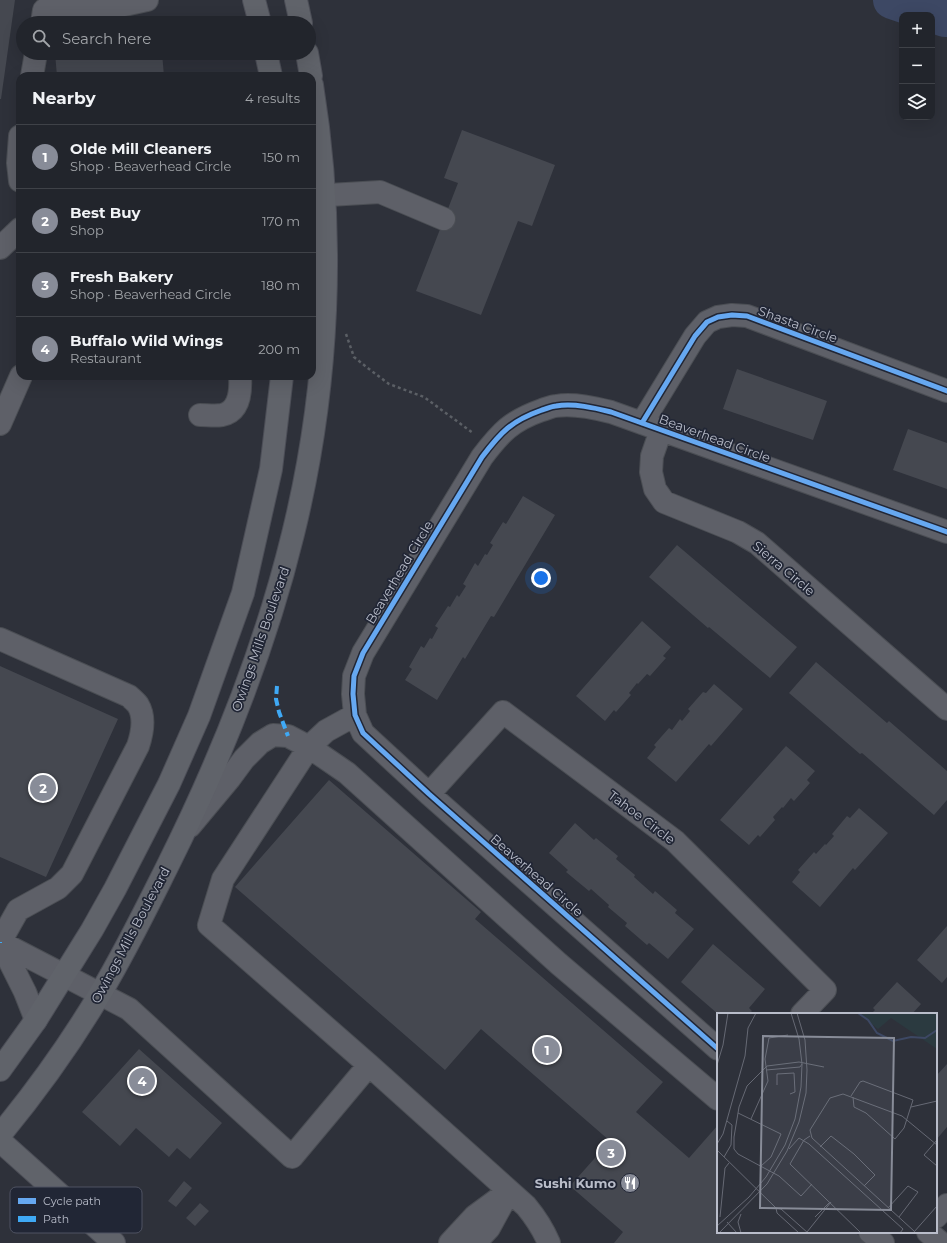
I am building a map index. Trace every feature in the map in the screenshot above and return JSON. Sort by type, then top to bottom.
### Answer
[{"type":"main road","points":[[254,0],[258,16]]},
{"type":"main road","points":[[296,0],[299,16]]},
{"type":"main road","points":[[268,60],[270,72]]},
{"type":"main road","points":[[308,60],[310,72]]},
{"type":"main road","name":"Owings Mills Boulevard","points":[[0,1135],[31,1097],[70,1042],[100,995],[119,961],[185,832],[219,754],[247,683],[270,618],[284,572],[302,497],[316,409],[324,333],[325,250],[318,196],[319,137],[316,115]]},
{"type":"main road","points":[[0,1070],[36,1020],[112,896],[169,784],[199,716],[244,593],[271,469],[282,380]]},
{"type":"main road","points":[[0,1142],[51,1187]]},
{"type":"main road","points":[[103,1233],[114,1243]]},
{"type":"street","points":[[43,16],[44,10],[83,10],[115,7],[147,0]]},
{"type":"street","points":[[33,72],[35,60]]},
{"type":"street","points":[[318,196],[380,192],[444,219]]},
{"type":"street","points":[[0,248],[16,233]]},
{"type":"street","points":[[0,260],[16,254]]},
{"type":"street","name":"Shasta Circle","points":[[651,427],[696,336],[707,322],[718,317],[732,315],[747,316],[947,391]]},
{"type":"street","points":[[0,424],[19,380]]},
{"type":"street","points":[[200,415],[222,414],[233,409],[238,401],[240,380]]},
{"type":"street","name":"Beaverhead Circle","points":[[717,1048],[429,794],[364,733],[355,715],[353,694],[354,676],[363,653],[490,446],[512,423],[534,413],[557,406],[583,406],[611,412],[947,532]]},
{"type":"street","name":"Sierra Circle","points":[[651,427],[651,472],[655,489],[664,502],[738,532],[757,543],[947,709]]},
{"type":"street","points":[[0,639],[129,696],[139,706],[142,717],[142,731],[138,746],[72,874],[58,888],[18,910],[0,942]]},
{"type":"street","name":"Tahoe Circle","points":[[429,794],[503,712],[675,841],[825,990],[803,1013]]},
{"type":"street","points":[[355,715],[326,731],[309,747],[224,880],[209,925],[369,1065],[526,1206],[537,1218],[549,1243]]},
{"type":"street","points":[[185,832],[244,759],[260,743],[273,735],[288,736],[309,747],[347,773],[559,964],[717,1098]]},
{"type":"street","points":[[0,942],[129,1009],[292,1157],[369,1065]]},
{"type":"street","points":[[0,942],[25,992],[36,1020]]},
{"type":"street","points":[[450,1243],[475,1216],[509,1191]]},
{"type":"street","points":[[475,1243],[489,1228],[509,1191]]},
{"type":"street","points":[[937,1216],[947,1205]]},
{"type":"street","points":[[871,1233],[883,1243]]},
{"type":"street","points":[[929,1233],[941,1243]]},
{"type":"path","points":[[344,328],[354,357],[369,370],[389,384],[424,397],[490,446]]},
{"type":"building","points":[[0,0],[15,0],[1,99],[0,99]]},
{"type":"building","points":[[56,60],[163,60],[164,72],[57,72]]},
{"type":"building","points":[[462,130],[555,165],[532,226],[518,221],[481,315],[416,291],[458,183],[444,178]]},
{"type":"building","points":[[737,369],[827,401],[813,440],[723,409]]},
{"type":"building","points":[[908,429],[947,443],[947,489],[893,470]]},
{"type":"building","points":[[523,496],[555,515],[494,617],[491,616],[465,659],[463,657],[437,700],[405,680],[412,669],[409,667],[421,646],[424,648],[430,638],[432,639],[438,628],[435,626],[448,606],[450,607],[457,595],[459,597],[466,586],[463,584],[475,563],[478,566],[485,554],[487,555],[493,545],[490,543],[503,522],[506,524]]},
{"type":"building","points":[[677,545],[797,647],[770,678],[709,627],[708,628],[649,577]]},
{"type":"building","points":[[642,621],[671,647],[663,656],[666,658],[650,676],[647,674],[638,684],[637,683],[629,693],[631,695],[616,712],[614,710],[605,721],[576,696]]},
{"type":"building","points":[[816,662],[887,723],[889,721],[947,771],[947,800],[934,815],[789,693]]},
{"type":"building","points":[[0,666],[118,719],[46,877],[0,857]]},
{"type":"building","points":[[714,684],[743,709],[711,746],[709,744],[676,782],[647,758],[656,747],[654,745],[669,728],[672,730],[680,719],[682,721],[690,711],[688,709],[703,692],[706,693]]},
{"type":"building","points":[[786,746],[815,771],[807,780],[810,783],[794,801],[791,798],[773,817],[775,820],[760,837],[758,835],[749,845],[720,820]]},
{"type":"building","points":[[329,780],[481,912],[475,919],[663,1082],[636,1112],[689,1158],[717,1126],[717,1233],[856,1233],[867,1243],[614,1243],[623,1232],[570,1186],[610,1141],[481,1029],[445,1070],[235,887]]},
{"type":"building","points":[[859,808],[888,833],[855,870],[853,868],[820,907],[792,882],[800,872],[798,870],[814,852],[816,854],[825,844],[826,845],[834,836],[832,834],[847,816],[850,818]]},
{"type":"building","points":[[575,823],[594,840],[596,838],[618,856],[616,859],[635,875],[634,877],[653,894],[655,891],[677,910],[675,913],[694,929],[668,959],[649,943],[647,945],[625,926],[627,923],[608,907],[609,905],[591,889],[589,891],[566,872],[568,870],[549,853]]},
{"type":"building","points":[[947,926],[947,977],[942,983],[917,960]]},
{"type":"building","points":[[713,944],[765,989],[749,1008],[752,1011],[750,1013],[717,1013],[681,982]]},
{"type":"building","points":[[897,982],[921,1004],[913,1013],[872,1013],[875,1010],[873,1008]]},
{"type":"building","points":[[139,1049],[222,1123],[190,1159],[177,1148],[169,1157],[136,1128],[120,1146],[82,1112]]},
{"type":"building","points":[[947,1064],[947,1127],[937,1139],[937,1075]]},
{"type":"building","points":[[184,1181],[192,1188],[176,1207],[168,1201]]},
{"type":"building","points":[[200,1203],[209,1211],[195,1226],[186,1218]]},
{"type":"waterway","points":[[892,0],[947,18]]},
{"type":"marked path","points":[[277,686],[276,699],[288,736]]},
{"type":"cycle path","points":[[642,423],[695,336],[707,322],[718,317],[732,315],[747,316],[947,391]]},
{"type":"cycle path","points":[[717,1048],[429,794],[363,733],[355,715],[353,694],[354,676],[363,653],[482,457],[501,434],[514,423],[531,414],[553,406],[577,406],[611,412],[947,532]]},
{"type":"place","name":"Best Buy","points":[[43,788]]},
{"type":"place","name":"Olde Mill Cleaners","points":[[547,1050]]},
{"type":"place","name":"Buffalo Wild Wings","points":[[142,1081]]},
{"type":"place","name":"Fresh Bakery","points":[[611,1153]]},
{"type":"place","name":"Sushi Kumo","points":[[630,1183]]}]
